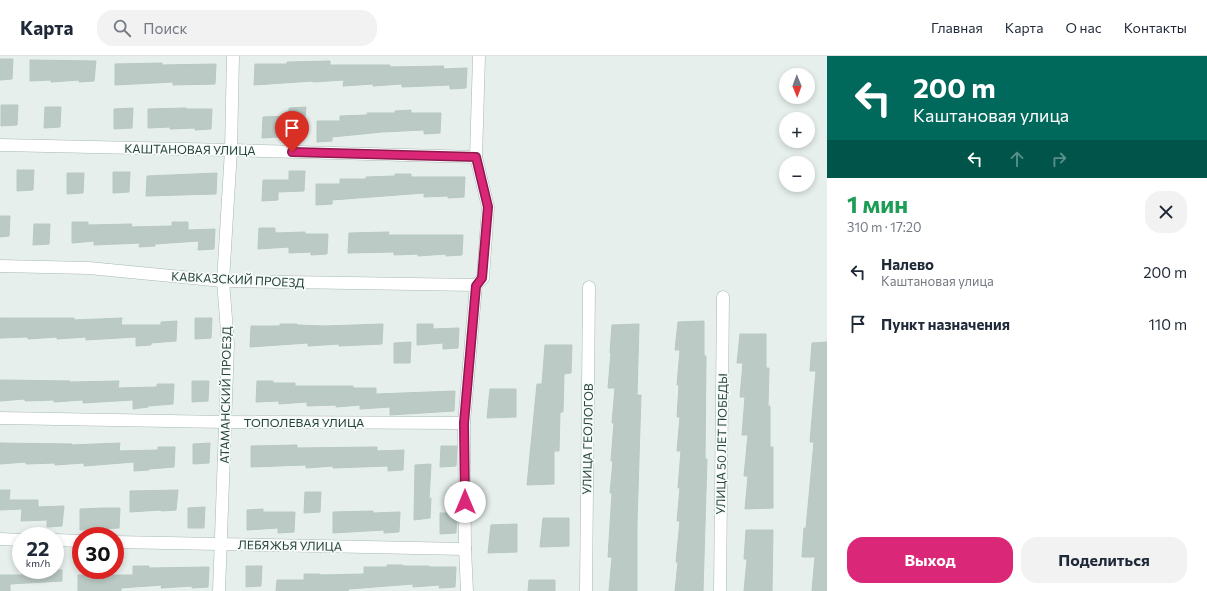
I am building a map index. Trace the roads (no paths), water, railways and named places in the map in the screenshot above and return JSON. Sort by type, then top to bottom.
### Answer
[{"type":"street","name":"АТАМАНСКИЙ ПРОЕЗД","points":[[219,591],[228,344],[223,281],[231,150],[233,56]]},
{"type":"street","points":[[466,591],[464,423],[476,286],[482,278],[488,207],[476,157],[479,56]]},
{"type":"street","name":"КАШТАНОВАЯ УЛИЦА","points":[[0,145],[476,157]]},
{"type":"street","name":"КАВКАЗСКИЙ ПРОЕЗД","points":[[0,266],[89,268],[223,281],[476,286]]},
{"type":"street","name":"УЛИЦА ГЕОЛОГОВ","points":[[586,591],[589,287]]},
{"type":"street","name":"УЛИЦА 50 ЛЕТ ПОБЕДЫ","points":[[720,591],[723,297]]},
{"type":"street","name":"ТОПОЛЕВАЯ УЛИЦА","points":[[0,418],[224,422],[464,423]]},
{"type":"street","points":[[0,539],[12,540]]},
{"type":"street","name":"ЛЕБЯЖЬЯ УЛИЦА","points":[[124,542],[465,549]]}]
